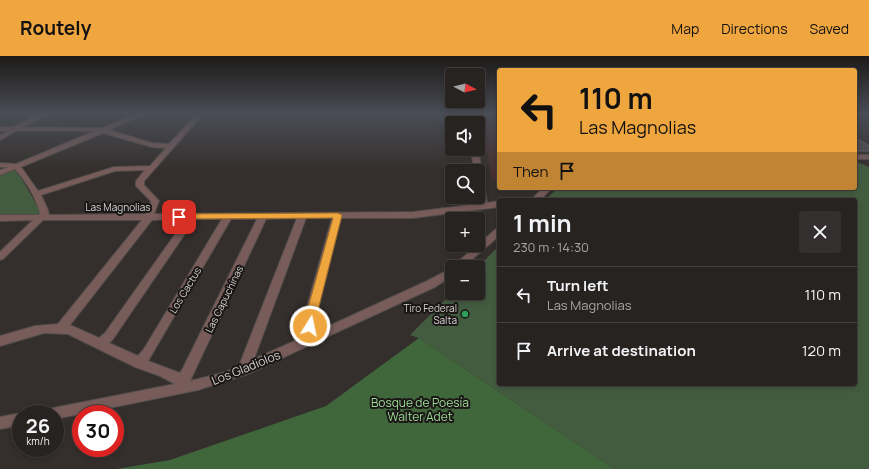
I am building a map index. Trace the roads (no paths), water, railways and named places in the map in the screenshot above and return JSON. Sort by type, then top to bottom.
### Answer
[{"type":"street","points":[[0,138],[10,132]]},
{"type":"street","points":[[0,173],[98,132]]},
{"type":"street","points":[[110,132],[152,145],[170,146]]},
{"type":"street","points":[[179,217],[168,212],[139,183],[183,132]]},
{"type":"street","points":[[476,156],[483,207]]},
{"type":"street","points":[[857,157],[869,157]]},
{"type":"street","points":[[0,165],[16,166],[37,194],[45,211],[43,218],[0,258]]},
{"type":"street","points":[[37,194],[114,169],[151,168]]},
{"type":"street","points":[[536,198],[546,190]]},
{"type":"street","points":[[62,327],[149,218],[156,201]]},
{"type":"street","name":"Las Magnolias","points":[[0,218],[149,218],[425,214],[497,204]]},
{"type":"street","points":[[315,339],[309,322],[338,215]]},
{"type":"street","name":"Los Cactus","points":[[139,362],[148,352],[228,216]]},
{"type":"street","name":"Las Capuchinas","points":[[185,384],[187,374],[263,216]]},
{"type":"street","points":[[244,370],[302,216]]},
{"type":"street","points":[[100,344],[109,336],[192,217]]},
{"type":"street","points":[[465,260],[497,233]]},
{"type":"street","name":"Los Gladiolos","points":[[64,410],[185,384],[214,382],[315,339],[431,284],[445,275]]},
{"type":"street","points":[[0,341],[44,328],[62,327],[185,384]]},
{"type":"street","points":[[0,422],[12,420]]},
{"type":"place","name":"Tiro Federal Salta","points":[[465,314]]},
{"type":"park label","name":"Bosque de Poesía Walter Adet","points":[[420,410]]}]
